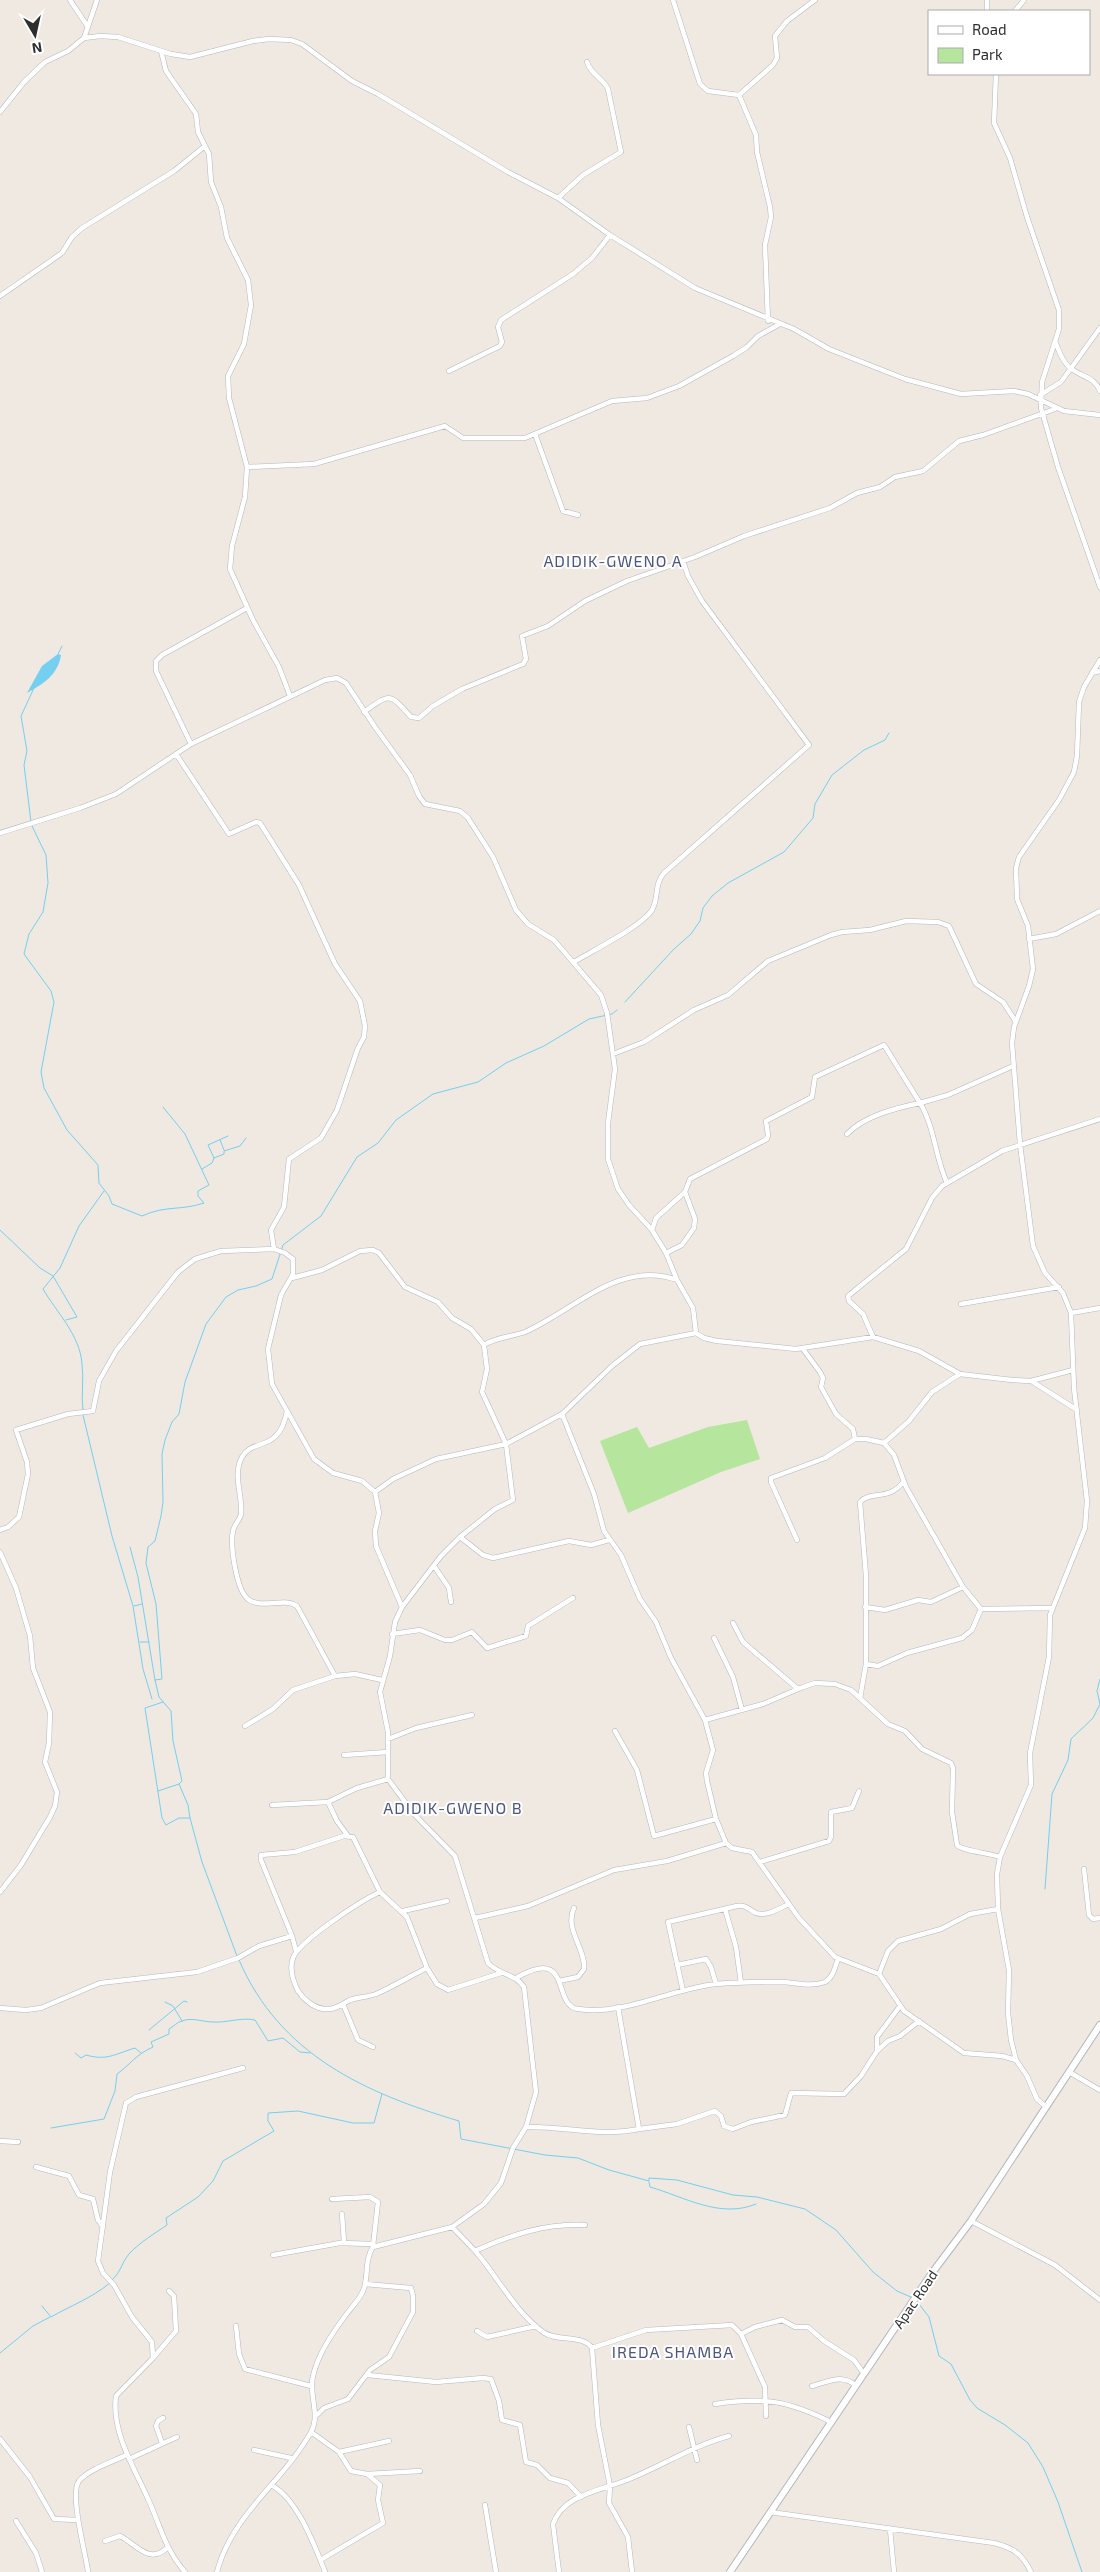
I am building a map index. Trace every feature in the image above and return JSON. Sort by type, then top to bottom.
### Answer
[{"type":"main road","name":"Apac Road","points":[[730,2572],[932,2273],[971,2221],[1044,2106],[1100,2024]]},
{"type":"street","points":[[70,0],[88,27]]},
{"type":"street","points":[[0,112],[24,82],[45,62],[68,51],[84,38],[97,0]]},
{"type":"street","points":[[673,0],[700,84],[708,91],[738,95],[773,65],[777,58],[775,36],[783,25],[815,0]]},
{"type":"street","points":[[1016,10],[1024,0]]},
{"type":"street","points":[[84,38],[100,36],[118,37],[190,58],[269,39],[297,42],[352,81],[378,94],[508,172],[558,198],[610,235],[695,288],[768,321],[794,329],[829,349],[905,379],[961,394],[1014,391],[1040,397],[1055,409],[1075,414],[1100,415]]},
{"type":"street","points":[[162,51],[166,71],[196,114],[198,132],[209,154],[211,182],[220,202],[227,238],[248,280],[251,305],[244,344],[228,376],[229,398],[247,466],[245,497],[232,546],[230,563],[233,576],[247,608],[278,667],[290,696]]},
{"type":"street","points":[[558,198],[583,175],[621,152],[608,88],[603,80],[591,70],[587,62]]},
{"type":"street","points":[[996,75],[994,123],[1010,158],[1027,217],[1057,300],[1060,316],[1040,397],[1043,414],[1058,468],[1100,587]]},
{"type":"street","points":[[738,95],[756,135],[757,152],[770,212],[765,245],[768,321]]},
{"type":"street","points":[[0,296],[62,253],[72,237],[82,228],[174,171],[204,146]]},
{"type":"street","points":[[449,371],[500,346],[502,342],[498,327],[501,320],[573,274],[592,258],[610,235]]},
{"type":"street","points":[[247,466],[314,464],[445,426],[463,438],[491,437],[515,440],[535,434],[612,401],[647,398],[679,386],[732,356],[762,333],[778,325]]},
{"type":"street","points":[[1040,397],[1057,385],[1071,369],[1100,328]]},
{"type":"street","points":[[1055,342],[1062,357],[1071,369],[1093,380],[1100,392]]},
{"type":"street","points":[[364,712],[379,701],[390,698],[399,702],[411,717],[422,717],[433,706],[462,689],[525,662],[522,636],[548,626],[599,594],[744,536],[830,508],[857,493],[880,487],[895,477],[923,471],[959,441],[1055,409]]},
{"type":"street","points":[[535,434],[563,511],[578,515]]},
{"type":"street","points":[[574,962],[646,918],[656,901],[658,881],[664,873],[809,745],[702,601],[688,576],[683,561]]},
{"type":"street","points":[[191,744],[156,671],[156,661],[162,655],[247,608]]},
{"type":"street","points":[[1044,2106],[1037,2099],[1027,2076],[1016,2060],[1008,2013],[1009,1970],[998,1909],[1000,1857],[1031,1785],[1030,1754],[1049,1657],[1048,1624],[1052,1608],[1085,1528],[1086,1501],[1073,1370],[1071,1313],[1068,1301],[1058,1286],[1045,1273],[1033,1246],[1020,1144],[1012,1043],[1016,1022],[1033,968],[1026,922],[1017,899],[1015,884],[1017,862],[1059,800],[1074,772],[1077,756],[1079,702],[1084,687],[1100,660]]},
{"type":"street","points":[[1092,673],[1100,671]]},
{"type":"street","points":[[0,833],[116,794],[191,744],[325,680],[337,678],[353,691],[364,712],[410,775],[422,800],[429,806],[454,809],[464,813],[493,857],[516,910],[528,924],[554,940],[605,1002],[615,1076],[609,1110],[608,1159],[618,1189],[629,1205],[652,1230],[666,1253],[677,1280],[693,1308],[696,1333]]},
{"type":"street","points":[[176,754],[229,834],[256,822],[260,823],[299,885],[335,964],[357,996],[364,1016],[364,1037],[358,1048],[338,1110],[320,1138],[289,1159],[284,1207],[272,1227],[274,1250]]},
{"type":"street","points":[[1029,939],[1056,934],[1100,912]]},
{"type":"street","points":[[613,1054],[644,1042],[694,1010],[728,995],[761,966],[777,957],[842,932],[870,930],[906,921],[938,922],[949,926],[976,984],[1003,1002],[1016,1022]]},
{"type":"street","points":[[652,1230],[660,1213],[685,1192],[690,1179],[767,1139],[766,1121],[812,1097],[815,1077],[884,1045],[929,1121],[939,1163],[947,1183]]},
{"type":"street","points":[[847,1134],[856,1127],[885,1113],[948,1095],[1014,1066]]},
{"type":"street","points":[[873,1337],[862,1314],[849,1301],[848,1296],[906,1248],[932,1198],[947,1183],[995,1154],[1020,1144],[1100,1119]]},
{"type":"street","points":[[666,1253],[682,1245],[694,1228],[695,1219],[685,1192]]},
{"type":"street","points":[[0,1530],[8,1527],[19,1517],[28,1474],[27,1462],[16,1430],[68,1414],[93,1411],[99,1381],[116,1351],[178,1272],[190,1262],[221,1251],[274,1250],[284,1252],[293,1259],[292,1278],[281,1295],[268,1350],[272,1384],[304,1443],[317,1462],[333,1473],[362,1481],[375,1492],[379,1500],[379,1513],[375,1531],[376,1546],[402,1607]]},
{"type":"street","points":[[292,1278],[322,1270],[360,1251],[373,1250],[379,1254],[405,1287],[438,1302],[452,1318],[471,1329],[484,1345],[487,1369],[482,1392],[506,1444],[513,1500],[495,1509],[460,1537],[434,1566],[402,1607],[394,1622],[389,1662],[382,1680],[381,1698],[388,1739],[388,1779],[414,1814],[455,1856],[486,1960],[501,1974],[516,1978],[534,1971],[548,1969],[555,1973],[567,2003],[575,2009],[618,2007],[716,1984],[784,1982],[803,1985],[825,1982],[832,1974],[838,1959]]},
{"type":"street","points":[[484,1345],[525,1332],[615,1282],[652,1274],[677,1280]]},
{"type":"street","points":[[961,1304],[1058,1286]]},
{"type":"street","points":[[1071,1313],[1100,1308]]},
{"type":"street","points":[[375,1492],[393,1479],[436,1459],[506,1444],[562,1414],[635,1347],[696,1333],[706,1339],[727,1343],[803,1349],[861,1337],[873,1337],[919,1351],[960,1374],[1031,1381],[1073,1370]]},
{"type":"street","points":[[803,1349],[820,1372],[823,1378],[821,1387],[836,1414],[853,1429],[855,1439]]},
{"type":"street","points":[[884,1443],[909,1421],[932,1392],[960,1374]]},
{"type":"street","points":[[1031,1381],[1078,1410]]},
{"type":"street","points":[[287,1409],[277,1436],[267,1443],[248,1451],[241,1460],[238,1484],[241,1514],[233,1532],[237,1576],[241,1590],[249,1600],[266,1604],[290,1602],[297,1606],[334,1676]]},
{"type":"street","points":[[562,1414],[594,1494],[600,1522],[609,1540],[621,1555],[640,1599],[656,1622],[671,1658],[705,1720],[713,1750],[706,1776],[716,1819],[726,1843],[732,1848],[750,1850],[817,1940],[838,1959],[879,1974],[900,2006],[918,2021],[964,2052],[1016,2060]]},
{"type":"street","points":[[797,1540],[771,1482],[771,1478],[825,1458],[855,1439],[866,1438],[884,1443],[896,1460],[904,1480],[963,1587],[980,1610]]},
{"type":"street","points":[[860,1698],[866,1664],[864,1607],[866,1576],[860,1502],[864,1498],[890,1493],[904,1480]]},
{"type":"street","points":[[460,1537],[483,1555],[493,1558],[569,1541],[591,1545],[609,1540]]},
{"type":"street","points":[[0,1552],[16,1588],[30,1636],[33,1668],[50,1712],[49,1742],[45,1762],[57,1792],[55,1806],[50,1817],[21,1865],[0,1892]]},
{"type":"street","points":[[434,1566],[449,1588],[451,1602]]},
{"type":"street","points":[[864,1607],[885,1610],[918,1600],[931,1602],[963,1587]]},
{"type":"street","points":[[392,1634],[420,1630],[445,1640],[452,1640],[472,1632],[484,1646],[492,1648],[526,1636],[528,1626],[573,1598]]},
{"type":"street","points":[[980,1610],[1052,1608]]},
{"type":"street","points":[[866,1664],[878,1666],[906,1653],[962,1638],[972,1630],[980,1610]]},
{"type":"street","points":[[733,1623],[743,1642],[798,1689]]},
{"type":"street","points":[[714,1638],[729,1668],[742,1710]]},
{"type":"street","points":[[245,1726],[273,1710],[293,1690],[334,1676],[355,1674],[382,1680]]},
{"type":"street","points":[[705,1720],[772,1701],[798,1689],[815,1684],[835,1684],[848,1688],[888,1724],[905,1731],[922,1749],[951,1763],[954,1768],[952,1822],[957,1844],[961,1848],[982,1851],[1000,1857]]},
{"type":"street","points":[[388,1739],[416,1728],[472,1715]]},
{"type":"street","points":[[616,1731],[638,1770],[654,1836],[716,1819]]},
{"type":"street","points":[[344,1756],[388,1752]]},
{"type":"street","points":[[272,1805],[328,1802],[357,1788],[388,1779]]},
{"type":"street","points":[[760,1862],[829,1841],[831,1837],[831,1812],[852,1808],[859,1791]]},
{"type":"street","points":[[328,1802],[348,1836]]},
{"type":"street","points":[[296,1952],[292,1936],[260,1856],[266,1853],[295,1852],[348,1836],[353,1837],[380,1892],[403,1911],[409,1921],[427,1968],[437,1984],[448,1990],[501,1974]]},
{"type":"street","points":[[475,1918],[528,1906],[614,1870],[667,1861],[726,1843]]},
{"type":"street","points":[[1084,1869],[1090,1915],[1094,1919],[1100,1918]]},
{"type":"street","points":[[380,1892],[353,1906],[296,1952],[291,1972],[302,1996],[314,2006],[325,2009],[384,1990],[427,1968]]},
{"type":"street","points":[[403,1911],[447,1901]]},
{"type":"street","points":[[683,1991],[668,1922],[744,1905],[758,1913],[764,1914],[789,1904]]},
{"type":"street","points":[[559,1981],[581,1975],[584,1969],[584,1960],[572,1926],[571,1914],[574,1908]]},
{"type":"street","points":[[725,1909],[736,1947],[741,1984]]},
{"type":"street","points":[[879,1974],[888,1950],[898,1941],[941,1929],[970,1914],[998,1909]]},
{"type":"street","points":[[0,2008],[26,2010],[41,2008],[100,1983],[197,1972],[238,1958],[248,1950],[292,1936]]},
{"type":"street","points":[[676,1965],[706,1959],[711,1967],[716,1984]]},
{"type":"street","points":[[273,2255],[344,2242],[373,2245],[452,2227],[484,2204],[497,2190],[513,2148],[526,2127],[536,2092],[526,1993],[516,1978]]},
{"type":"street","points":[[343,2004],[358,2040],[373,2047]]},
{"type":"street","points":[[877,2051],[877,2037],[900,2006]]},
{"type":"street","points":[[618,2007],[639,2129]]},
{"type":"street","points":[[526,2127],[570,2128],[608,2133],[677,2124],[715,2112],[721,2116],[724,2126],[729,2129],[785,2115],[791,2093],[846,2093],[861,2076],[877,2051],[888,2041],[900,2036],[918,2021]]},
{"type":"street","points":[[153,2358],[152,2343],[132,2317],[114,2285],[98,2264],[110,2172],[126,2103],[136,2096],[243,2068]]},
{"type":"street","points":[[1069,2072],[1100,2090]]},
{"type":"street","points":[[0,2141],[18,2142]]},
{"type":"street","points":[[36,2167],[69,2176],[79,2195],[93,2199],[98,2220],[103,2227]]},
{"type":"street","points":[[216,2572],[227,2543],[237,2524],[271,2485],[312,2432],[315,2417],[311,2386],[321,2354],[336,2328],[362,2293],[365,2284],[378,2209],[375,2198],[332,2199]]},
{"type":"street","points":[[342,2214],[344,2242]]},
{"type":"street","points":[[971,2221],[1055,2265],[1100,2300]]},
{"type":"street","points":[[475,2251],[498,2241],[538,2229],[556,2225],[585,2225]]},
{"type":"street","points":[[452,2227],[475,2251],[513,2301],[536,2326],[550,2336],[590,2344],[592,2348],[598,2425],[610,2486],[609,2503],[628,2537],[632,2572]]},
{"type":"street","points":[[315,2417],[324,2408],[348,2399],[368,2374],[389,2356],[413,2312],[413,2296],[408,2287],[365,2284]]},
{"type":"street","points":[[168,2291],[174,2298],[176,2331],[116,2397],[120,2432],[127,2457],[167,2548],[185,2572]]},
{"type":"street","points":[[741,2334],[755,2327],[782,2320],[795,2327],[808,2327],[824,2341],[854,2360],[864,2375]]},
{"type":"street","points":[[236,2326],[239,2354],[245,2369],[311,2386]]},
{"type":"street","points":[[476,2330],[487,2337],[536,2326]]},
{"type":"street","points":[[592,2348],[659,2328],[691,2329],[732,2326],[741,2334],[766,2387],[766,2416]]},
{"type":"street","points":[[368,2374],[436,2382],[491,2379],[500,2400],[502,2420],[520,2425],[526,2462],[537,2465],[550,2478],[568,2482],[581,2497]]},
{"type":"street","points":[[812,2386],[842,2378],[851,2381],[856,2386]]},
{"type":"street","points":[[715,2404],[767,2400],[791,2406],[831,2422]]},
{"type":"street","points":[[162,2443],[156,2426],[158,2421],[163,2418]]},
{"type":"street","points":[[689,2427],[697,2460]]},
{"type":"street","points":[[312,2432],[339,2452],[351,2470],[367,2474],[420,2471]]},
{"type":"street","points":[[559,2572],[554,2520],[563,2510],[581,2497],[627,2480],[694,2447],[729,2436]]},
{"type":"street","points":[[88,2572],[78,2520],[76,2499],[79,2481],[127,2457],[176,2438]]},
{"type":"street","points":[[0,2439],[30,2477],[54,2518],[78,2520]]},
{"type":"street","points":[[339,2452],[389,2441]]},
{"type":"street","points":[[254,2450],[291,2458]]},
{"type":"street","points":[[322,2559],[383,2522],[378,2500],[380,2485],[367,2474]]},
{"type":"street","points":[[271,2485],[290,2500],[322,2559],[325,2572]]},
{"type":"street","points":[[485,2505],[496,2572]]},
{"type":"street","points":[[769,2512],[1006,2546],[1022,2554],[1031,2572]]},
{"type":"street","points":[[16,2522],[36,2553],[42,2572]]},
{"type":"street","points":[[890,2529],[894,2572]]},
{"type":"street","points":[[106,2540],[120,2536],[148,2554],[160,2554],[167,2548]]},
{"type":"green space","points":[[747,1420],[760,1459],[721,1472],[628,1513],[600,1441],[637,1427],[649,1448],[708,1427]]},
{"type":"water","points":[[58,654],[61,655],[57,668],[49,678],[27,693],[42,666]]},
{"type":"waterway","points":[[58,654],[62,646]]},
{"type":"waterway","points":[[31,822],[24,765],[27,751],[21,716],[34,688]]},
{"type":"waterway","points":[[625,1002],[674,949],[691,934],[700,921],[703,908],[712,896],[728,883],[784,852],[813,818],[815,804],[832,775],[864,750],[885,740],[889,733]]},
{"type":"waterway","points":[[32,826],[46,855],[48,883],[43,912],[29,934],[24,954],[51,991],[54,1002],[41,1072],[44,1088],[67,1130],[98,1165],[99,1183],[109,1196],[112,1204],[142,1216],[158,1210],[188,1207],[204,1203],[198,1196],[198,1191],[209,1185],[185,1134],[163,1107]]},
{"type":"waterway","points":[[155,1680],[162,1679],[156,1604],[146,1563],[148,1547],[155,1541],[161,1516],[163,1502],[162,1454],[165,1440],[172,1422],[179,1414],[185,1382],[206,1324],[226,1297],[238,1290],[256,1286],[272,1279],[283,1245],[321,1216],[357,1157],[378,1143],[396,1120],[433,1094],[478,1082],[506,1063],[544,1046],[589,1019],[612,1014],[617,1010]]},
{"type":"waterway","points":[[214,1158],[208,1145],[228,1136]]},
{"type":"waterway","points":[[202,1169],[212,1163],[214,1158],[224,1154],[224,1151],[240,1146],[246,1138]]},
{"type":"waterway","points":[[220,1140],[224,1150]]},
{"type":"waterway","points":[[83,1411],[83,1370],[77,1343],[43,1289],[60,1268],[79,1226],[104,1191]]},
{"type":"waterway","points":[[0,1230],[40,1268],[53,1276],[77,1317],[66,1320]]},
{"type":"waterway","points":[[83,1415],[112,1536],[133,1606],[143,1669],[152,1699]]},
{"type":"waterway","points":[[130,1547],[138,1577],[159,1697],[171,1711],[173,1741],[182,1781],[179,1784]]},
{"type":"waterway","points":[[134,1606],[142,1604]]},
{"type":"waterway","points":[[140,1642],[149,1642]]},
{"type":"waterway","points":[[1045,1889],[1052,1794],[1068,1760],[1071,1739],[1093,1718],[1100,1704],[1097,1691],[1100,1679]]},
{"type":"waterway","points":[[163,1702],[145,1708],[162,1818],[166,1825],[179,1818],[190,1818],[202,1862],[237,1956]]},
{"type":"waterway","points":[[158,1791],[179,1784],[188,1805],[190,1818]]},
{"type":"waterway","points":[[239,1960],[256,1993],[277,2021],[302,2045],[329,2066],[359,2083],[424,2110],[459,2121],[461,2139],[545,2155],[578,2158],[609,2170],[649,2181],[649,2178],[677,2180],[733,2195],[757,2197],[805,2209],[836,2230],[873,2272],[897,2291],[913,2298]]},
{"type":"waterway","points":[[149,2030],[184,2001],[187,2002]]},
{"type":"waterway","points":[[165,2002],[173,2006],[182,2021]]},
{"type":"waterway","points":[[51,2128],[104,2119],[115,2091],[117,2074],[137,2056],[153,2047],[151,2042],[169,2034],[169,2029],[178,2022],[186,2020],[209,2022],[255,2020],[268,2041],[283,2038],[300,2052],[310,2053]]},
{"type":"waterway","points":[[75,2053],[81,2058],[86,2055],[105,2057],[135,2048],[141,2053]]},
{"type":"waterway","points":[[112,2280],[133,2250],[167,2225],[166,2218],[198,2197],[213,2181],[223,2161],[274,2131],[268,2121],[268,2113],[298,2111],[353,2123],[374,2123],[382,2094]]},
{"type":"waterway","points":[[649,2182],[650,2187],[689,2201],[716,2208],[743,2208],[756,2204]]},
{"type":"waterway","points":[[42,2306],[51,2317],[88,2298],[110,2283]]},
{"type":"waterway","points":[[916,2300],[929,2317],[939,2356],[951,2364],[970,2400],[977,2408],[1005,2425],[1028,2443],[1043,2467],[1058,2502],[1082,2572]]},
{"type":"waterway","points":[[0,2353],[33,2326],[50,2317]]},
{"type":"district","name":"ADIDIK-GWENO A","points":[[613,560]]},
{"type":"district","name":"ADIDIK-GWENO B","points":[[453,1807]]},
{"type":"district","name":"IREDA SHAMBA","points":[[673,2351]]}]
